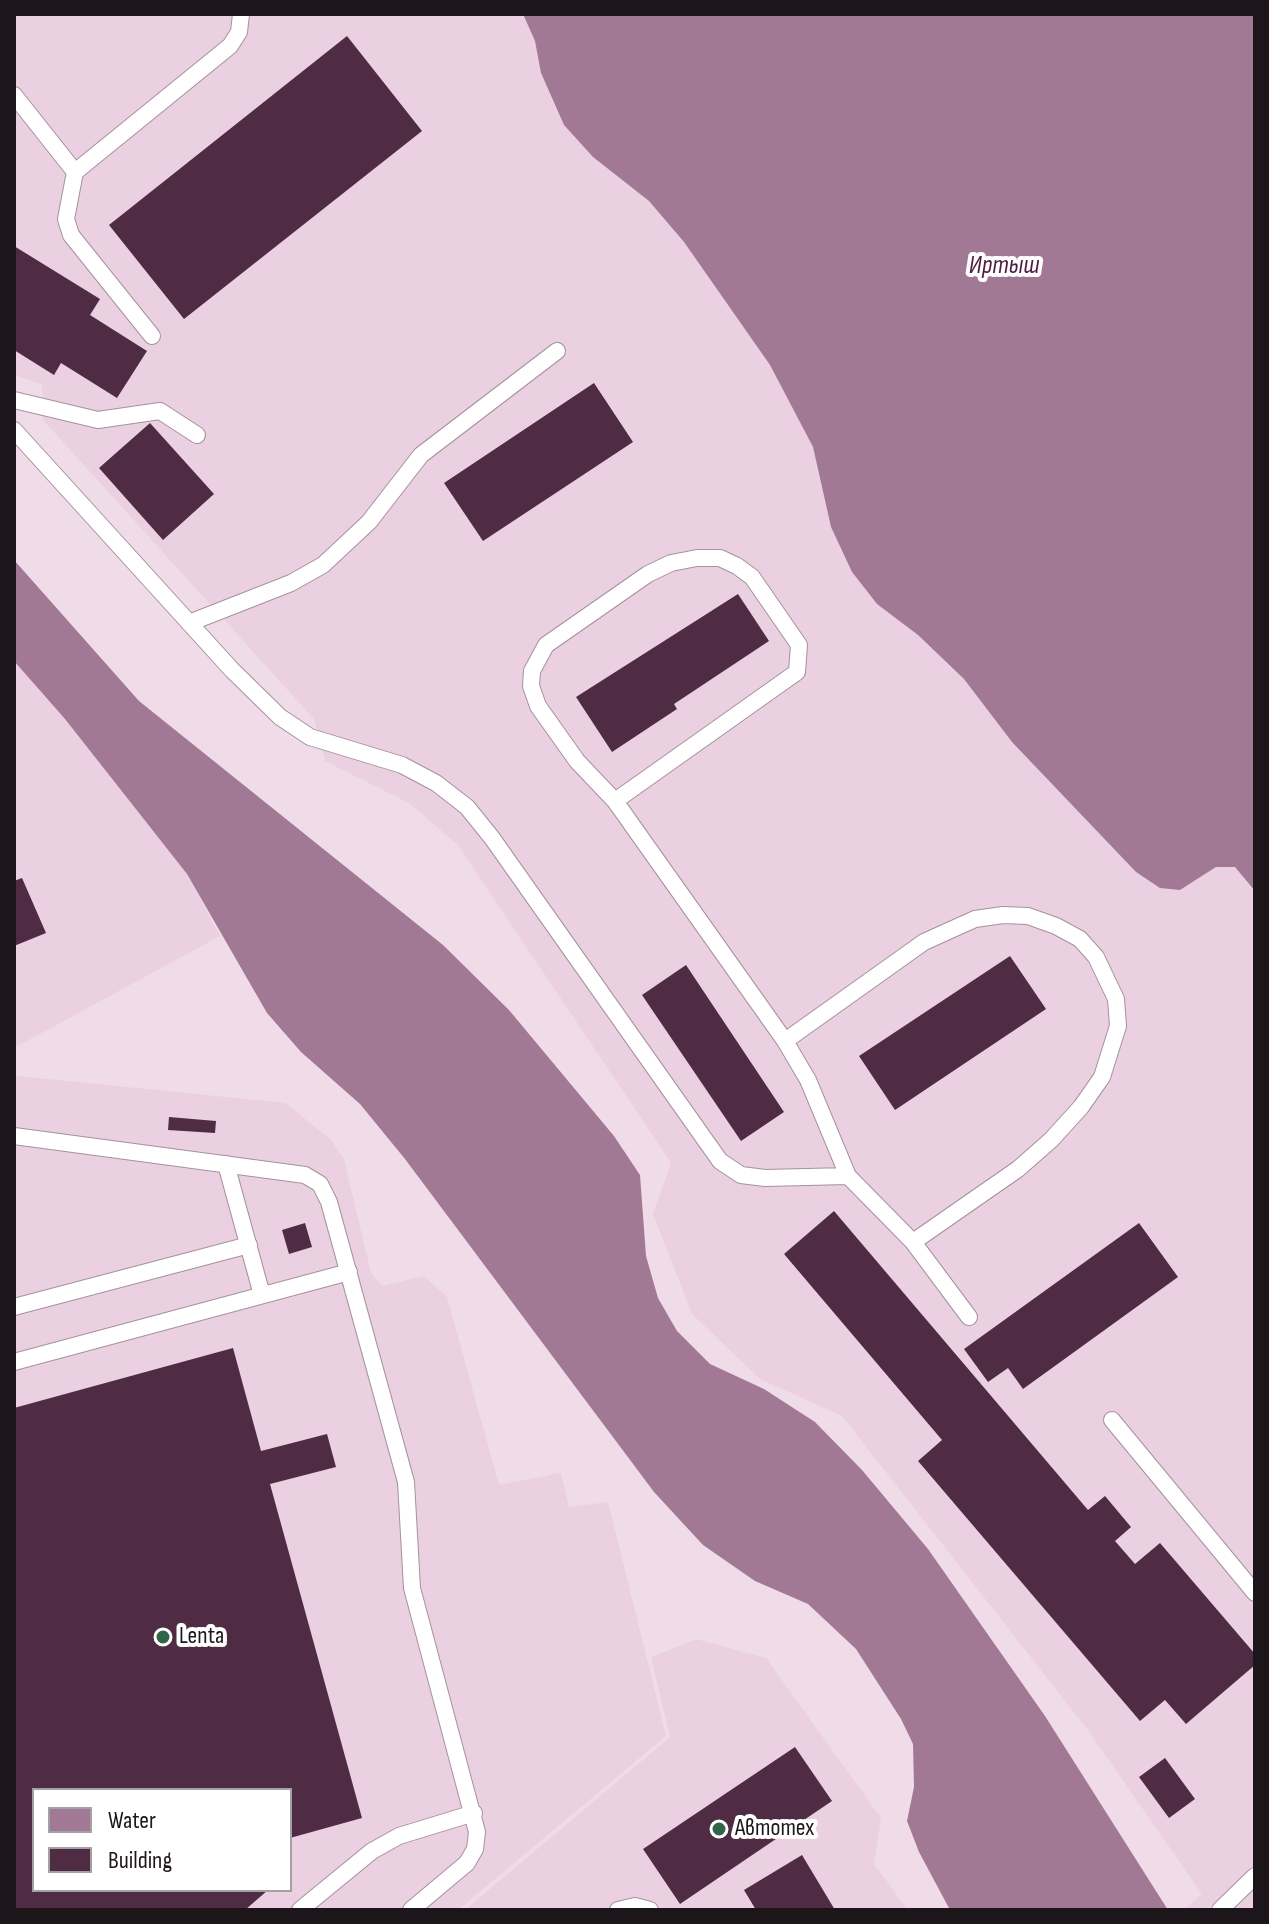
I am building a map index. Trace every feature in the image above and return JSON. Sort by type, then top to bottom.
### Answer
[{"type":"lane","points":[[152,336],[71,235],[66,219],[75,172],[230,46],[239,32],[241,14]]},
{"type":"lane","points":[[14,95],[75,172]]},
{"type":"lane","points":[[189,623],[291,583],[323,565],[369,522],[421,455],[557,351]]},
{"type":"lane","points":[[14,400],[98,420],[160,411],[197,435]]},
{"type":"lane","points":[[14,430],[189,623],[280,717],[310,737],[402,765],[436,783],[467,807],[720,1161],[741,1175],[765,1178],[848,1176]]},
{"type":"lane","points":[[615,801],[797,672],[799,645],[752,577],[737,566],[720,558],[671,563],[648,574],[546,645],[537,658],[531,686],[538,706],[577,761],[615,801],[785,1041],[808,1080],[848,1176],[913,1242],[969,1317]]},
{"type":"lane","points":[[785,1041],[924,942],[975,919],[1003,915],[1028,916],[1080,939],[1096,957],[1116,999],[1118,1026],[1102,1077],[1081,1107],[1051,1140],[1018,1169],[913,1242]]},
{"type":"lane","points":[[14,1136],[305,1175],[320,1184],[329,1202],[406,1482],[412,1588],[474,1813],[475,1849],[467,1863],[411,1910]]},
{"type":"lane","points":[[226,1164],[262,1295]]},
{"type":"lane","points":[[14,1307],[249,1245]]},
{"type":"lane","points":[[14,1362],[349,1272]]},
{"type":"lane","points":[[1112,1420],[1255,1593]]},
{"type":"lane","points":[[300,1910],[372,1851],[399,1836],[474,1813]]},
{"type":"lane","points":[[1220,1910],[1255,1876]]},
{"type":"lane","points":[[618,1910],[635,1906],[650,1910]]},
{"type":"shaded area","points":[[14,14],[523,14],[535,41],[541,73],[564,125],[593,157],[649,201],[684,242],[770,365],[813,447],[831,527],[852,572],[877,604],[918,635],[964,679],[1012,742],[1043,773],[1179,890],[1216,867],[1236,867],[1255,891],[1255,1910],[1184,1910],[1202,1894],[1087,1729],[842,1416],[760,1379],[692,1314],[653,1214],[671,1163],[458,845],[409,803],[325,761],[314,719],[43,420],[42,384],[14,375]]},
{"type":"shaded area","points":[[14,661],[65,719],[187,874],[220,936],[14,1048]]},
{"type":"shaded area","points":[[14,1071],[17,1076],[286,1103],[331,1140],[344,1159],[371,1273],[382,1286],[424,1276],[447,1297],[499,1485],[561,1473],[569,1507],[608,1502],[666,1736],[458,1910],[14,1910]]},
{"type":"shaded area","points":[[696,1639],[766,1658],[881,1818],[874,1864],[908,1910],[465,1910],[670,1737],[651,1657]]},
{"type":"water","name":"Иртыш","points":[[523,14],[1255,14],[1255,891],[1235,867],[1216,867],[1180,890],[1160,888],[1136,872],[1012,742],[964,679],[918,635],[877,604],[852,572],[831,527],[813,447],[770,365],[684,242],[649,201],[593,157],[564,125],[541,73],[535,41]]},
{"type":"water","points":[[14,560],[139,701],[443,945],[509,1010],[614,1136],[640,1175],[646,1256],[658,1298],[677,1331],[710,1364],[764,1389],[815,1422],[862,1470],[928,1549],[1045,1716],[1168,1910],[950,1910],[919,1852],[907,1821],[914,1787],[913,1744],[901,1719],[856,1649],[808,1604],[755,1581],[703,1545],[654,1492],[405,1159],[360,1104],[301,1052],[267,1013],[187,874],[65,719],[14,661]]},
{"type":"building","points":[[347,36],[422,131],[184,319],[109,225]]},
{"type":"building","points":[[14,246],[100,299],[90,315],[147,351],[117,398],[61,363],[54,375],[14,350]]},
{"type":"building","points":[[594,383],[633,442],[483,541],[444,483]]},
{"type":"building","points":[[150,423],[214,494],[163,540],[99,468]]},
{"type":"building","points":[[738,594],[769,641],[674,704],[677,709],[612,752],[576,697]]},
{"type":"building","points":[[22,878],[46,933],[14,946],[14,881]]},
{"type":"building","points":[[1010,956],[1046,1009],[895,1110],[859,1056]]},
{"type":"building","points":[[686,965],[784,1112],[741,1141],[642,995]]},
{"type":"building","points":[[169,1117],[216,1121],[215,1133],[168,1130]]},
{"type":"building","points":[[834,1211],[1088,1510],[1105,1496],[1131,1527],[1115,1541],[1135,1564],[1160,1543],[1255,1654],[1255,1665],[1186,1724],[1165,1700],[1140,1721],[918,1461],[942,1440],[784,1254]]},
{"type":"building","points":[[305,1223],[312,1247],[289,1254],[282,1230]]},
{"type":"building","points":[[1139,1223],[1178,1277],[1023,1389],[1008,1368],[988,1382],[964,1349]]},
{"type":"building","name":"Lenta","points":[[233,1348],[261,1451],[327,1434],[336,1467],[270,1484],[362,1818],[292,1837],[292,1788],[32,1788],[32,1892],[266,1892],[245,1910],[14,1910],[14,1408]]},
{"type":"building","points":[[795,1747],[832,1801],[680,1904],[643,1849]]},
{"type":"building","points":[[1165,1758],[1195,1799],[1169,1818],[1139,1777]]},
{"type":"building","points":[[802,1855],[835,1910],[756,1910],[744,1890]]},
{"type":"place","name":"Lenta","points":[[163,1637]]},
{"type":"place","name":"Автотех","points":[[719,1829]]}]
